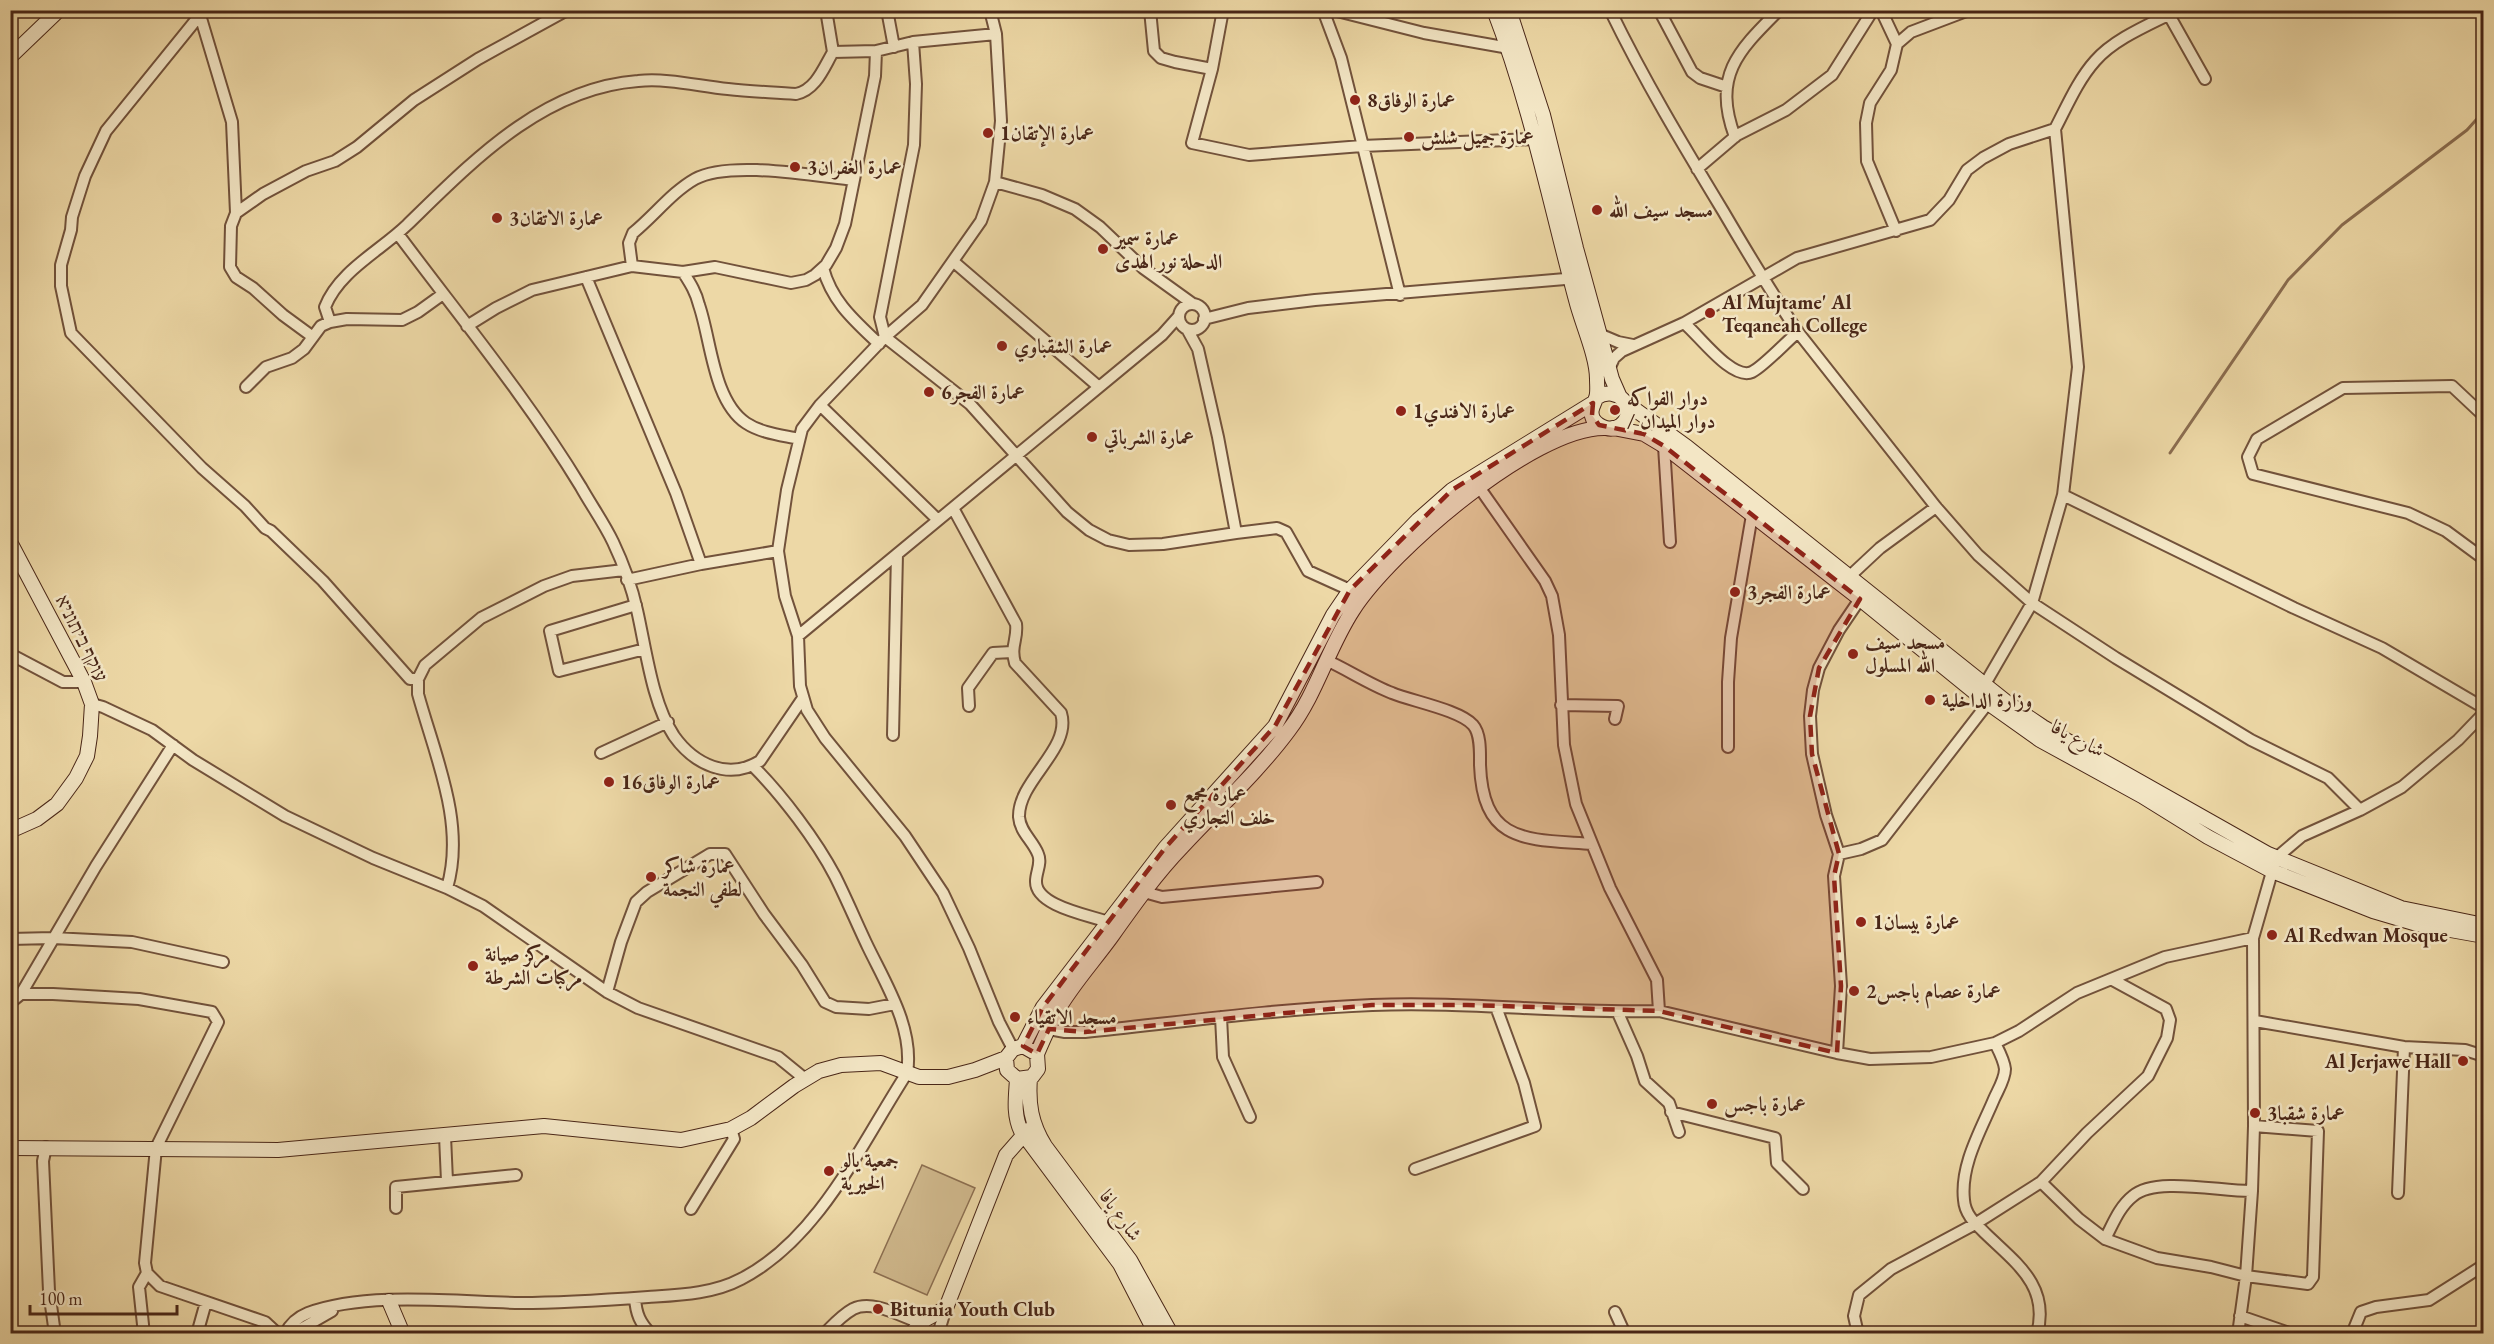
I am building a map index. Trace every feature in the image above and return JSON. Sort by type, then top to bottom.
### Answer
[{"type":"main road","points":[[10,57],[59,10]]},
{"type":"main road","points":[[1494,10],[1509,48],[1577,278],[1599,334],[1609,369],[1628,409],[1625,420],[1609,428],[1599,425],[1592,415],[1595,368],[1577,278],[1543,115],[1509,10]]},
{"type":"main road","points":[[1019,1077],[1006,1066],[1043,1007],[1165,848],[1275,726],[1333,615],[1350,590],[1411,527],[1452,490],[1607,393],[1622,399]]},
{"type":"main road","name":"شارع يافا","points":[[1622,399],[1687,447],[2043,728],[2274,864],[2373,911],[2417,924],[2484,936]]},
{"type":"main road","name":"شارع يافا","points":[[1171,1334],[1131,1260],[1045,1146],[1034,1124],[1029,1100],[1019,1077],[1038,1069],[1037,1054],[1057,1011],[1144,892],[1180,849],[1266,759],[1290,729],[1310,698],[1340,631],[1368,589],[1431,526],[1479,487],[1498,473],[1570,433],[1609,428],[1644,434],[1664,446],[1860,599],[1988,703],[2040,740],[2134,792],[2208,837],[2274,864],[2401,908],[2484,925]]},
{"type":"main road","name":"עוקף ביתוניא","points":[[10,542],[84,682],[92,704],[87,756],[76,778],[57,804],[37,819],[10,831]]},
{"type":"main road","points":[[10,1148],[278,1150],[544,1126],[681,1140],[731,1129],[751,1118],[805,1079],[819,1071],[841,1065],[881,1063],[920,1077],[932,1078],[948,1077],[975,1070],[1014,1051],[1037,1054]]},
{"type":"main road","points":[[975,1070],[1019,1077]]},
{"type":"main road","points":[[1019,1077],[1017,1121],[1023,1134],[1120,1264],[1156,1334]]},
{"type":"main road","points":[[910,1334],[921,1323],[946,1308],[1006,1155],[1034,1124]]},
{"type":"main road","points":[[389,1301],[404,1334]]},
{"type":"street","points":[[236,213],[306,171],[335,161],[357,147],[414,100],[478,60],[567,10]]},
{"type":"street","points":[[330,322],[325,308],[328,298],[344,277],[398,234],[459,175],[539,112],[561,100],[619,83],[639,80],[672,81],[727,89],[803,93],[814,85],[833,52],[826,10]]},
{"type":"street","points":[[887,10],[894,47]]},
{"type":"street","points":[[990,10],[996,34],[1001,121],[995,183],[981,221],[922,305],[882,341],[820,405],[802,429],[787,490],[778,551],[785,597],[798,636],[798,664],[803,698],[825,738],[905,836],[943,893],[1014,1051]]},
{"type":"street","points":[[1150,10],[1154,51],[1161,58],[1212,69]]},
{"type":"street","points":[[1223,10],[1212,69],[1192,143],[1250,155],[1362,146],[1534,138]]},
{"type":"street","points":[[1323,10],[1341,58],[1400,295]]},
{"type":"street","points":[[1333,10],[1424,33],[1509,48]]},
{"type":"street","points":[[1610,10],[1640,72],[1762,279],[1798,332],[1935,507],[1978,555],[2032,603],[2115,658],[2251,740],[2328,778],[2360,810]]},
{"type":"street","points":[[1659,10],[1692,72],[1700,78],[1727,87]]},
{"type":"street","points":[[1735,137],[1727,116],[1727,87],[1737,56],[1779,10]]},
{"type":"street","points":[[1697,169],[1735,137],[1786,110],[1832,75],[1873,10]]},
{"type":"street","points":[[1881,10],[1897,44]]},
{"type":"street","points":[[1896,231],[1867,161],[1866,123],[1870,103],[1891,70],[1897,44],[1911,32],[1969,10]]},
{"type":"street","points":[[202,13],[232,122],[236,213],[231,226],[230,267],[237,278],[253,288],[283,315],[314,338]]},
{"type":"street","points":[[202,13],[106,131],[85,176],[61,265],[61,286],[71,333],[202,468],[245,506],[323,582],[410,679],[418,679]]},
{"type":"street","points":[[1985,684],[2032,603],[2063,495],[2078,367],[2055,129],[2079,84],[2095,60],[2114,45],[2173,13],[2205,79]]},
{"type":"street","points":[[833,52],[876,51],[913,42],[996,34]]},
{"type":"street","points":[[882,341],[880,317],[914,145],[916,84],[913,42]]},
{"type":"street","points":[[467,326],[532,290],[632,266],[683,272],[716,267],[744,271],[777,281],[791,283],[806,280],[823,268],[836,248],[845,224],[875,76],[876,51]]},
{"type":"street","points":[[1609,369],[1614,358],[1633,345],[1684,323],[1797,258],[1930,220],[1949,200],[1968,170],[1983,158],[2009,144],[2055,129]]},
{"type":"street","points":[[632,266],[629,243],[633,233],[696,178],[714,172],[741,170],[854,180]]},
{"type":"street","points":[[995,183],[1042,195],[1075,209],[1100,227],[1143,268],[1195,304],[1203,311],[1204,321],[1198,349]]},
{"type":"street","points":[[398,234],[548,436],[613,541],[636,605],[661,707],[673,735],[699,762],[725,770],[753,766],[760,761],[803,698]]},
{"type":"street","points":[[954,262],[1099,387]]},
{"type":"street","points":[[823,268],[827,282],[841,307],[882,341],[970,404],[1067,512],[1089,530],[1108,540],[1129,545],[1163,544],[1277,528],[1286,532],[1308,571],[1350,590]]},
{"type":"street","points":[[683,272],[693,288],[700,307],[723,392],[731,406],[746,423],[799,439]]},
{"type":"street","points":[[586,277],[676,493],[701,564]]},
{"type":"street","points":[[798,636],[1171,329],[1196,329],[1204,321],[1242,309],[1315,300],[1400,295],[1577,278]]},
{"type":"street","points":[[1167,286],[1198,349],[1236,533]]},
{"type":"street","points":[[246,387],[266,367],[292,358],[304,350],[321,326],[347,319],[402,320],[418,312],[443,294]]},
{"type":"street","points":[[1162,335],[1185,306],[1195,304],[1242,309]]},
{"type":"street","points":[[1684,323],[1728,367],[1740,374],[1752,372],[1798,332]]},
{"type":"street","points":[[1599,334],[1633,345]]},
{"type":"street","points":[[2484,416],[2452,386],[2343,388],[2257,439],[2248,457],[2253,474],[2408,513],[2446,531],[2484,559]]},
{"type":"street","points":[[820,405],[938,520]]},
{"type":"street","points":[[1664,446],[1670,542]]},
{"type":"street","points":[[1479,487],[1545,580],[1552,596],[1559,635],[1564,745],[1576,804],[1610,888],[1657,980],[1659,1011]]},
{"type":"street","points":[[2063,495],[2294,608],[2382,648],[2484,708]]},
{"type":"street","points":[[1850,576],[1880,548],[1935,507]]},
{"type":"street","points":[[953,508],[1016,624],[1017,631],[1011,652],[1015,663],[1061,713],[1064,722],[1059,739],[1022,803],[1019,816],[1021,828],[1039,855],[1040,864],[1036,881],[1038,891],[1053,904],[1108,921]]},
{"type":"street","points":[[1728,747],[1731,638],[1752,515]]},
{"type":"street","points":[[447,888],[453,868],[453,824],[418,694],[418,679],[425,665],[481,618],[514,600],[572,576],[626,575],[778,551]]},
{"type":"street","points":[[893,735],[897,554]]},
{"type":"street","points":[[1837,1053],[1841,986],[1834,876],[1839,854],[1826,815],[1812,754],[1810,716],[1813,690],[1820,668],[1839,630],[1860,599]]},
{"type":"street","points":[[636,605],[549,631],[559,671],[645,649]]},
{"type":"street","points":[[969,706],[968,688],[993,652],[1011,652]]},
{"type":"street","points":[[10,654],[63,682],[84,682]]},
{"type":"street","points":[[1326,660],[1390,693],[1455,714],[1473,725],[1479,743],[1481,791],[1495,818],[1504,829],[1530,839],[1592,844]]},
{"type":"street","points":[[1839,854],[1861,849],[1882,840],[1988,703]]},
{"type":"street","points":[[92,704],[152,730],[285,816],[373,858],[447,888],[483,906],[607,992],[638,1008],[778,1057],[805,1079]]},
{"type":"street","points":[[1561,705],[1618,706],[1615,719]]},
{"type":"street","points":[[2238,1334],[2246,1276],[2252,1191],[2253,938],[2274,864],[2302,836],[2360,810],[2402,787],[2458,740],[2484,713]]},
{"type":"street","points":[[602,753],[668,722]]},
{"type":"street","points":[[10,1003],[21,994],[53,938],[173,745]]},
{"type":"street","points":[[285,1334],[289,1326],[306,1314],[343,1305],[389,1301],[525,1303],[687,1294],[741,1280],[780,1253],[806,1228],[907,1073],[909,1060],[896,1004],[834,874],[800,823],[753,766]]},
{"type":"street","points":[[607,992],[621,942],[636,902],[647,892],[710,854],[725,854],[825,1002],[836,1007],[869,1009],[896,1004]]},
{"type":"street","points":[[1144,892],[1162,897],[1317,882]]},
{"type":"street","points":[[10,939],[53,938],[132,942],[223,962]]},
{"type":"street","points":[[1049,1029],[1085,1032],[1221,1017],[1372,1005],[1496,1006],[1618,1013],[1659,1011],[1870,1059],[1930,1057],[1995,1043],[2019,1031],[2078,993],[2165,957],[2253,938]]},
{"type":"street","points":[[1858,1334],[1854,1316],[1858,1295],[1891,1269],[1975,1224],[2041,1182],[2087,1133],[2148,1076],[2167,1038],[2170,1020],[2166,1009],[2111,979]]},
{"type":"street","points":[[21,994],[139,999],[212,1012],[218,1022],[156,1148],[146,1240],[147,1274],[160,1286],[265,1322],[278,1334]]},
{"type":"street","points":[[1415,1169],[1535,1126],[1524,1083],[1496,1006]]},
{"type":"street","points":[[1618,1013],[1645,1080],[1669,1102],[1679,1131]]},
{"type":"street","points":[[1221,1017],[1223,1057],[1250,1117]]},
{"type":"street","points":[[2254,1021],[2404,1047],[2465,1050],[2484,1056]]},
{"type":"street","points":[[1995,1043],[2005,1067],[2004,1076],[1968,1159],[1964,1199],[1966,1212],[1975,1224],[2023,1269],[2036,1288],[2040,1301],[2040,1323],[2037,1334]]},
{"type":"street","points":[[2398,1193],[2404,1047]]},
{"type":"street","points":[[1671,1112],[1775,1138],[1777,1163],[1803,1189]]},
{"type":"street","points":[[2041,1182],[2105,1239],[2157,1258],[2304,1285],[2312,1282],[2313,1277],[2318,1131],[2254,1126]]},
{"type":"street","points":[[691,1209],[734,1138],[731,1129]]},
{"type":"street","points":[[445,1136],[447,1181]]},
{"type":"street","points":[[46,1147],[43,1161],[49,1291],[55,1334]]},
{"type":"street","points":[[396,1208],[396,1187],[516,1175]]},
{"type":"street","points":[[2105,1239],[2122,1206],[2134,1194],[2154,1187],[2252,1191]]},
{"type":"street","points":[[2352,1334],[2361,1312],[2376,1307],[2429,1300],[2484,1265]]},
{"type":"street","points":[[144,1334],[139,1287],[147,1274]]},
{"type":"street","points":[[635,1298],[636,1312],[640,1322],[651,1334]]},
{"type":"street","points":[[197,1334],[206,1302]]},
{"type":"street","points":[[292,1334],[343,1305]]},
{"type":"street","points":[[824,1334],[843,1316],[859,1307],[882,1309],[921,1323]]},
{"type":"street","points":[[938,1334],[946,1308]]},
{"type":"street","points":[[1615,1312],[1625,1334]]},
{"type":"street","points":[[2240,1316],[2292,1334]]},
{"type":"highlighted area","points":[[1593,403],[1592,415],[1599,425],[1644,434],[1664,446],[1860,599],[1819,668],[1810,716],[1812,754],[1839,854],[1834,876],[1841,986],[1837,1053],[1659,1011],[1467,1005],[1372,1005],[1085,1032],[1049,1029],[1037,1054],[1023,1046],[1043,1007],[1165,848],[1275,726],[1350,590],[1452,490]]},
{"type":"shaded area","points":[[922,1165],[975,1188],[927,1295],[874,1272]]},
{"type":"waterway","points":[[2170,453],[2288,280],[2342,225],[2467,130],[2484,111]]},
{"type":"place","name":"عمارة الوفاق8","points":[[1355,100]]},
{"type":"place","name":"عمارة الإتقان1","points":[[988,133]]},
{"type":"place","name":"عمارة جميل شلش","points":[[1409,137]]},
{"type":"place","name":"عمارة الغفران3","points":[[795,167]]},
{"type":"place","name":"مسجد سيف الله","points":[[1597,210]]},
{"type":"place","name":"عمارة الاتقان3","points":[[497,218]]},
{"type":"place","name":"عمارة سمير الدحلة نور الهدى","points":[[1103,249]]},
{"type":"place","name":"Al Mujtame' Al Teqaneah College","points":[[1710,313]]},
{"type":"place","name":"عمارة الشقباوي","points":[[1002,346]]},
{"type":"place","name":"عمارة الفجر6","points":[[929,392]]},
{"type":"place","name":"دوار الفواكه / دوار الميدان","points":[[1615,410]]},
{"type":"place","name":"عمارة الافندي1","points":[[1401,411]]},
{"type":"place","name":"عمارة الشرباتي","points":[[1092,437]]},
{"type":"place","name":"عمارة الفجر3","points":[[1735,592]]},
{"type":"place","name":"مسجد سيف الله المسلول","points":[[1853,654]]},
{"type":"place","name":"وزارة الداخلية","points":[[1930,700]]},
{"type":"place","name":"عمارة الوفاق16","points":[[609,782]]},
{"type":"place","name":"عمارة مجمع خلف التجاري","points":[[1171,805]]},
{"type":"place","name":"عمارة شاكر لطفي النجمة","points":[[651,877]]},
{"type":"place","name":"عمارة بيسان1","points":[[1861,922]]},
{"type":"place","name":"Al Redwan Mosque","points":[[2272,935]]},
{"type":"place","name":"مركز صيانة مركبات الشرطة","points":[[473,966]]},
{"type":"place","name":"عمارة عصام باجس2","points":[[1854,991]]},
{"type":"place","name":"مسجد الاتقياء","points":[[1015,1017]]},
{"type":"place","name":"Al Jerjawe Hall","points":[[2463,1061]]},
{"type":"place","name":"عمارة باجس","points":[[1712,1104]]},
{"type":"place","name":"عمارة شقبا3","points":[[2255,1113]]},
{"type":"place","name":"جمعية يالو الخيرية","points":[[829,1171]]},
{"type":"place","name":"Bitunia Youth Club","points":[[878,1309]]}]
